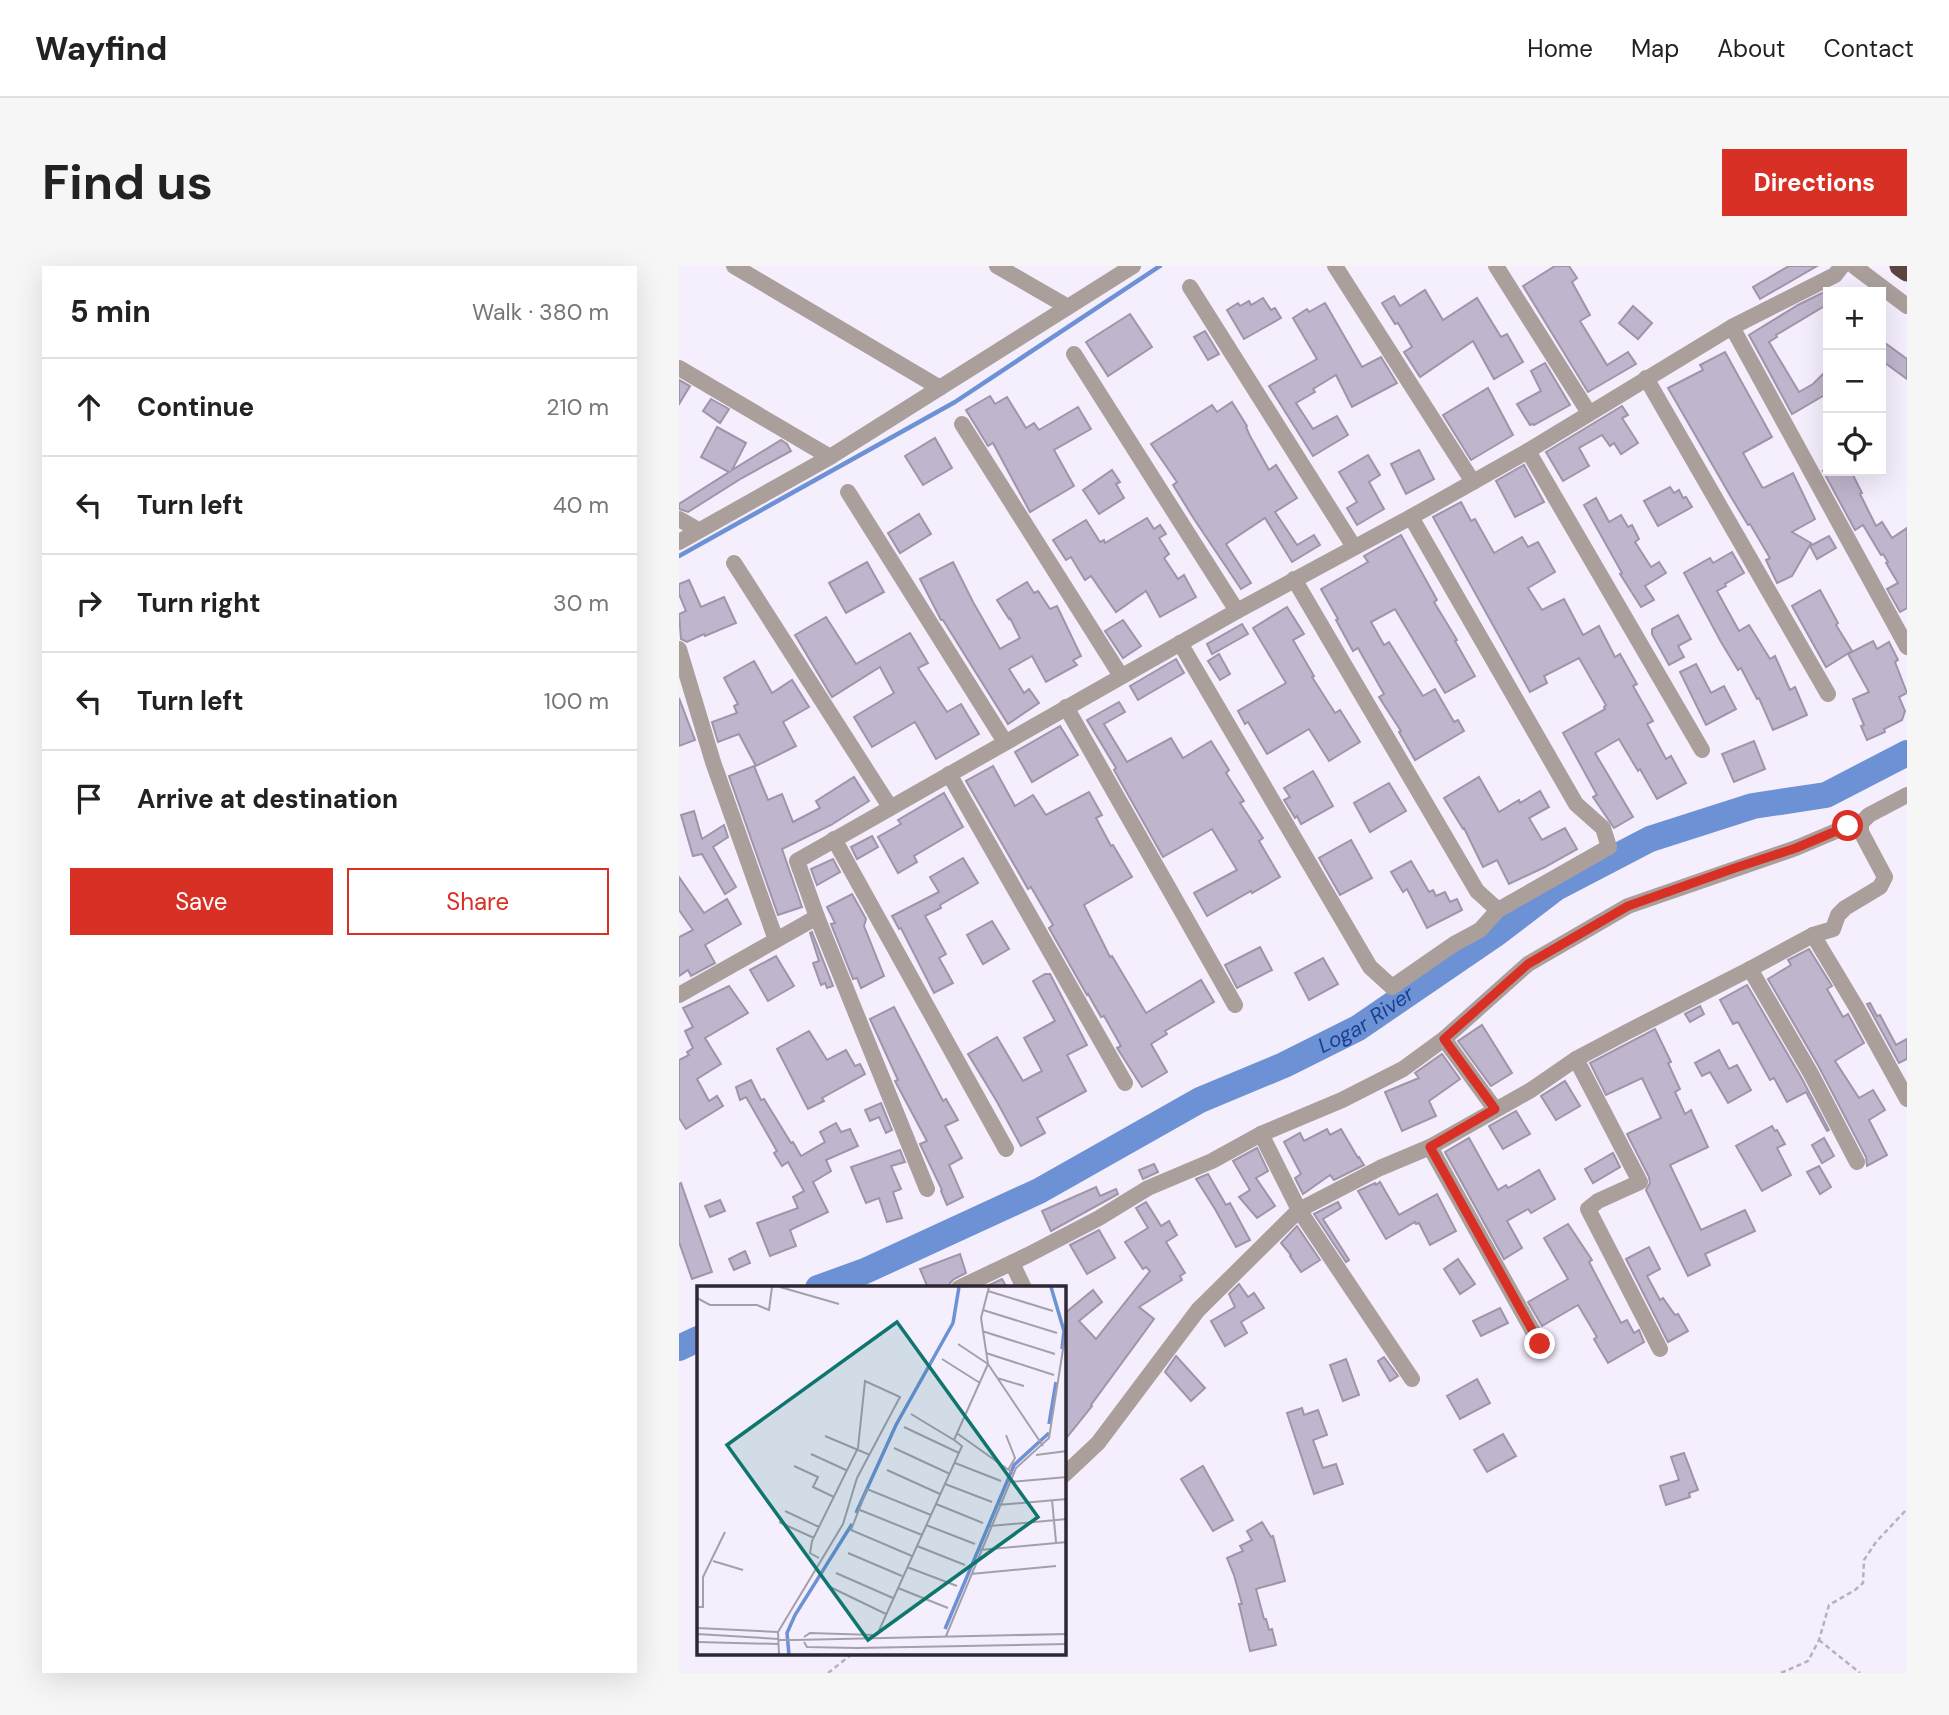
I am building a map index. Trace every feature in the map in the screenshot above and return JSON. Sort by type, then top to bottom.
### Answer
[{"type":"highway","points":[[1900,266],[1907,271]]},
{"type":"street","points":[[734,266],[940,388]]},
{"type":"street","points":[[997,266],[1068,307]]},
{"type":"street","points":[[679,542],[830,457],[1133,266]]},
{"type":"street","points":[[1335,266],[1473,482]]},
{"type":"street","points":[[1496,266],[1589,413]]},
{"type":"street","points":[[927,1189],[817,917],[797,860],[1294,579],[1528,451],[1731,327],[1835,275],[1842,266]]},
{"type":"street","points":[[1854,266],[1907,306]]},
{"type":"street","points":[[1190,287],[1354,547]]},
{"type":"street","points":[[1731,327],[1907,647]]},
{"type":"street","points":[[1075,354],[1237,611]]},
{"type":"street","points":[[679,368],[830,457]]},
{"type":"street","points":[[1646,378],[1828,694]]},
{"type":"street","points":[[962,424],[1121,676]]},
{"type":"street","points":[[1528,451],[1702,750]]},
{"type":"street","points":[[848,492],[1005,742]]},
{"type":"street","points":[[1180,643],[1370,967],[1392,988],[1454,944],[1480,930],[1498,910],[1609,847],[1603,828],[1576,804],[1411,517]]},
{"type":"street","points":[[679,519],[698,530]]},
{"type":"street","points":[[734,563],[890,807]]},
{"type":"street","points":[[1294,579],[1477,891],[1498,910]]},
{"type":"street","points":[[679,649],[713,762],[776,940]]},
{"type":"street","points":[[1066,707],[1235,1005]]},
{"type":"street","points":[[949,774],[1125,1083]]},
{"type":"street","points":[[963,1286],[1099,1218],[1148,1188],[1213,1161],[1261,1134],[1342,1100],[1403,1069],[1444,1039],[1528,964],[1628,906],[1861,823],[1869,815],[1907,795]]},
{"type":"street","points":[[1066,1473],[1097,1443],[1198,1310],[1299,1210],[1380,1168],[1430,1147],[1531,1090],[1577,1059],[1813,935],[1833,929],[1838,915],[1845,908],[1880,887],[1885,877],[1861,832],[1861,823]]},
{"type":"street","points":[[834,839],[1006,1149]]},
{"type":"street","points":[[679,995],[817,917]]},
{"type":"street","points":[[1813,935],[1907,1099]]},
{"type":"street","points":[[1751,969],[1857,1162]]},
{"type":"street","points":[[1444,1039],[1495,1109]]},
{"type":"street","points":[[1577,1059],[1640,1182],[1598,1201],[1588,1209],[1660,1349]]},
{"type":"street","points":[[1261,1134],[1299,1210],[1412,1379]]},
{"type":"street","points":[[1430,1147],[1540,1344]]},
{"type":"street","points":[[1012,1263],[1023,1286]]},
{"type":"path","points":[[1781,1673],[1808,1661],[1819,1640],[1829,1605],[1863,1583],[1864,1560],[1876,1542],[1907,1508]]},
{"type":"path","points":[[1819,1640],[1860,1673]]},
{"type":"path","points":[[828,1673],[849,1656]]},
{"type":"building","points":[[1555,266],[1569,266],[1577,278],[1572,282],[1590,315],[1580,321],[1607,365],[1628,352],[1636,364],[1588,392],[1523,286]]},
{"type":"building","points":[[1789,266],[1817,266],[1760,299],[1753,287]]},
{"type":"building","points":[[1425,290],[1443,320],[1477,298],[1501,337],[1507,334],[1523,362],[1494,379],[1473,341],[1420,377],[1404,352],[1412,347],[1382,303],[1394,296],[1400,306]]},
{"type":"building","points":[[1823,292],[1823,307],[1769,342],[1799,392],[1823,374],[1823,396],[1792,414],[1749,335]]},
{"type":"building","points":[[1263,298],[1271,310],[1275,308],[1281,318],[1244,339],[1227,310],[1238,303],[1240,306],[1249,301],[1251,305]]},
{"type":"building","points":[[1325,303],[1362,367],[1381,357],[1397,383],[1352,407],[1336,375],[1296,403],[1313,429],[1337,416],[1348,435],[1313,456],[1269,386],[1317,359],[1293,318],[1307,309],[1309,312]]},
{"type":"building","points":[[1633,306],[1652,323],[1638,339],[1619,323]]},
{"type":"building","points":[[1130,314],[1152,347],[1108,376],[1086,342]]},
{"type":"building","points":[[1205,331],[1219,354],[1208,360],[1194,337]]},
{"type":"building","points":[[1886,344],[1907,359],[1907,379],[1886,364]]},
{"type":"building","points":[[1725,352],[1772,437],[1743,453],[1764,488],[1793,473],[1815,519],[1792,532],[1811,543],[1792,576],[1777,583],[1766,560],[1770,558],[1668,388],[1703,370],[1700,365]]},
{"type":"building","points":[[1545,363],[1570,405],[1530,425],[1517,404],[1541,391],[1531,371]]},
{"type":"building","points":[[679,380],[690,386],[679,404]]},
{"type":"building","points":[[1488,388],[1513,435],[1471,460],[1443,415]]},
{"type":"building","points":[[990,396],[995,404],[1007,397],[1026,428],[1034,423],[1039,430],[1078,407],[1091,429],[1054,450],[1074,486],[1030,512],[993,443],[988,446],[966,410]]},
{"type":"building","points":[[711,399],[729,409],[720,423],[703,411]]},
{"type":"building","points":[[1232,402],[1269,470],[1276,465],[1297,498],[1275,512],[1297,545],[1314,535],[1320,545],[1292,562],[1265,518],[1226,544],[1251,583],[1241,589],[1194,519],[1173,485],[1177,482],[1151,444],[1212,405],[1217,412]]},
{"type":"building","points":[[1622,406],[1628,415],[1622,418],[1638,443],[1621,454],[1614,443],[1610,446],[1602,435],[1579,448],[1589,466],[1563,481],[1546,452]]},
{"type":"building","points":[[717,427],[746,443],[732,470],[781,440],[791,451],[688,512],[679,509],[679,504],[729,472],[701,457]]},
{"type":"building","points":[[935,438],[952,468],[923,485],[905,456]]},
{"type":"building","points":[[1419,450],[1434,479],[1406,494],[1391,464]]},
{"type":"building","points":[[1368,455],[1380,475],[1369,482],[1384,509],[1357,525],[1347,508],[1357,502],[1339,472]]},
{"type":"building","points":[[1524,465],[1544,502],[1515,517],[1496,481]]},
{"type":"building","points":[[1112,470],[1120,482],[1116,484],[1124,498],[1099,514],[1083,490]]},
{"type":"building","points":[[1826,476],[1854,476],[1876,526],[1882,522],[1892,538],[1907,528],[1907,608],[1900,612],[1887,589],[1898,583],[1883,554],[1881,555],[1863,525],[1855,530]]},
{"type":"building","points":[[1670,487],[1674,493],[1679,490],[1692,507],[1658,526],[1644,501]]},
{"type":"building","points":[[1596,498],[1609,522],[1621,515],[1628,527],[1632,525],[1639,539],[1635,542],[1651,567],[1659,562],[1666,573],[1645,586],[1654,600],[1641,607],[1620,574],[1622,573],[1584,505]]},
{"type":"building","points":[[1461,502],[1471,521],[1475,519],[1494,553],[1522,537],[1528,547],[1538,542],[1555,572],[1528,588],[1542,610],[1564,599],[1583,635],[1599,626],[1615,657],[1620,654],[1637,684],[1633,686],[1653,721],[1647,724],[1666,759],[1671,756],[1686,783],[1657,799],[1619,739],[1595,753],[1633,817],[1614,828],[1593,797],[1597,795],[1563,733],[1605,709],[1606,705],[1579,658],[1544,676],[1547,683],[1530,692],[1433,517]]},
{"type":"building","points":[[919,514],[931,534],[900,553],[888,533]]},
{"type":"building","points":[[1147,518],[1154,529],[1160,525],[1166,534],[1159,538],[1169,554],[1164,558],[1178,579],[1184,575],[1196,597],[1160,617],[1146,591],[1116,612],[1091,576],[1085,580],[1071,557],[1066,560],[1053,540],[1086,520],[1100,542],[1104,540],[1105,543]]},
{"type":"building","points":[[1401,535],[1475,676],[1445,693],[1395,609],[1371,622],[1384,645],[1389,642],[1423,696],[1435,689],[1454,722],[1458,720],[1464,731],[1415,760],[1399,732],[1401,731],[1379,697],[1384,694],[1358,648],[1353,651],[1321,589],[1368,562],[1364,556]]},
{"type":"building","points":[[1829,536],[1836,548],[1817,559],[1810,546]]},
{"type":"building","points":[[1732,552],[1744,573],[1717,591],[1739,631],[1749,625],[1770,659],[1775,656],[1790,690],[1795,687],[1807,715],[1773,730],[1759,698],[1757,699],[1741,668],[1738,670],[1721,642],[1684,573],[1710,558],[1713,563]]},
{"type":"building","points":[[867,562],[884,592],[846,613],[829,583]]},
{"type":"building","points":[[953,562],[1000,649],[1020,638],[997,600],[1027,582],[1034,593],[1038,591],[1050,609],[1057,606],[1081,656],[1073,660],[1077,665],[1046,682],[1032,656],[1009,669],[1024,693],[1029,689],[1039,703],[1008,724],[941,620],[920,579]]},
{"type":"building","points":[[689,580],[701,607],[724,597],[736,623],[687,642],[681,639],[679,614],[686,611],[679,594],[679,584]]},
{"type":"building","points":[[1820,590],[1852,651],[1826,667],[1792,606]]},
{"type":"building","points":[[1287,607],[1304,634],[1293,640],[1314,676],[1312,677],[1335,713],[1340,710],[1360,742],[1329,761],[1309,729],[1267,754],[1248,722],[1245,724],[1238,711],[1286,683],[1253,628]]},
{"type":"building","points":[[1678,615],[1691,639],[1678,646],[1684,657],[1669,665],[1652,634],[1652,629]]},
{"type":"building","points":[[826,617],[856,664],[910,633],[928,663],[918,668],[947,712],[961,704],[979,734],[936,759],[915,722],[872,747],[854,717],[894,693],[880,667],[832,697],[795,635]]},
{"type":"building","points":[[1123,620],[1141,646],[1123,658],[1105,631]]},
{"type":"building","points":[[1242,624],[1248,634],[1212,654],[1207,644]]},
{"type":"building","points":[[1873,641],[1877,649],[1889,642],[1898,660],[1895,662],[1907,693],[1899,697],[1905,711],[1902,720],[1867,740],[1853,699],[1869,692],[1848,654]]},
{"type":"building","points":[[1219,654],[1230,674],[1220,680],[1208,661]]},
{"type":"building","points":[[1176,659],[1184,673],[1138,700],[1130,686]]},
{"type":"building","points":[[754,661],[772,693],[792,680],[809,707],[783,722],[796,746],[756,766],[739,734],[718,742],[712,722],[737,713],[734,706],[738,704],[724,678]]},
{"type":"building","points":[[1696,664],[1711,693],[1724,686],[1736,709],[1706,725],[1680,672]]},
{"type":"building","points":[[679,698],[695,740],[679,746]]},
{"type":"building","points":[[1119,702],[1125,712],[1104,724],[1127,762],[1171,738],[1183,758],[1211,741],[1229,770],[1226,773],[1244,801],[1240,803],[1263,838],[1259,841],[1280,877],[1207,916],[1194,893],[1237,870],[1212,829],[1163,857],[1087,720]]},
{"type":"building","points":[[1060,726],[1078,755],[1032,782],[1015,752]]},
{"type":"building","points":[[1754,741],[1765,769],[1734,782],[1722,754]]},
{"type":"building","points":[[754,766],[768,800],[782,794],[793,822],[820,808],[816,801],[854,777],[869,801],[831,825],[782,849],[802,907],[778,915],[729,776]]},
{"type":"building","points":[[993,766],[1015,806],[1033,795],[1046,815],[1089,792],[1102,815],[1096,818],[1132,877],[1084,905],[1110,957],[1112,956],[1146,1013],[1201,980],[1214,1002],[1165,1031],[1167,1034],[1151,1044],[1167,1072],[1142,1087],[1117,1048],[1121,1046],[1104,1016],[1101,1017],[1087,995],[1049,928],[1053,925],[1031,887],[1028,889],[966,781]]},
{"type":"building","points":[[1313,771],[1333,806],[1301,824],[1284,800],[1290,797],[1284,788]]},
{"type":"building","points":[[1479,777],[1499,812],[1540,791],[1549,807],[1529,818],[1542,840],[1565,828],[1577,849],[1509,884],[1497,860],[1483,867],[1464,828],[1444,798]]},
{"type":"building","points":[[1389,783],[1406,811],[1370,832],[1354,803]]},
{"type":"building","points":[[944,793],[963,827],[914,856],[917,862],[898,873],[878,837],[901,824],[898,820]]},
{"type":"building","points":[[694,811],[702,839],[724,825],[728,837],[713,847],[736,887],[725,894],[702,854],[693,856],[681,815]]},
{"type":"building","points":[[872,836],[878,847],[857,859],[851,847]]},
{"type":"building","points":[[1351,840],[1372,878],[1340,895],[1319,858]]},
{"type":"building","points":[[963,858],[978,883],[925,916],[946,954],[939,958],[953,983],[934,993],[901,928],[899,929],[892,916],[939,892],[930,877]]},
{"type":"building","points":[[833,859],[840,872],[817,885],[811,869]]},
{"type":"building","points":[[1411,861],[1429,892],[1433,890],[1436,896],[1445,892],[1450,902],[1457,899],[1462,910],[1427,928],[1407,889],[1403,892],[1391,872]]},
{"type":"building","points":[[679,877],[704,913],[727,899],[741,924],[705,945],[715,963],[691,976],[688,970],[679,976],[679,937],[693,930],[679,910]]},
{"type":"building","points":[[852,894],[866,919],[864,926],[884,976],[861,988],[857,978],[853,979],[827,907]]},
{"type":"building","points":[[992,921],[1009,949],[983,964],[967,935]]},
{"type":"building","points":[[812,932],[833,986],[827,988],[825,983],[821,985],[813,963],[819,961],[810,933]]},
{"type":"building","points":[[1260,947],[1272,970],[1237,988],[1225,965]]},
{"type":"building","points":[[1809,949],[1832,986],[1827,989],[1843,1017],[1848,1014],[1864,1043],[1835,1061],[1859,1098],[1873,1090],[1885,1110],[1869,1120],[1887,1155],[1867,1166],[1866,1157],[1819,1067],[1768,979],[1791,965],[1788,960]]},
{"type":"building","points":[[776,956],[794,986],[768,1001],[750,970]]},
{"type":"building","points":[[1323,958],[1338,984],[1309,1000],[1295,973]]},
{"type":"building","points":[[1050,974],[1087,1045],[1067,1055],[1086,1091],[1037,1118],[1045,1133],[1021,1146],[968,1054],[997,1037],[1023,1081],[1042,1071],[1024,1038],[1055,1021],[1033,981]]},
{"type":"building","points":[[1747,985],[1829,1130],[1827,1131],[1806,1092],[1787,1102],[1774,1078],[1770,1080],[1738,1022],[1733,1024],[1720,1000]]},
{"type":"building","points":[[729,986],[748,1013],[705,1038],[721,1064],[697,1079],[709,1101],[717,1096],[723,1106],[686,1129],[679,1118],[679,1060],[689,1055],[687,1052],[693,1048],[685,1031],[693,1027],[683,1008]]},
{"type":"building","points":[[1870,1003],[1877,1016],[1880,1015],[1896,1045],[1907,1039],[1907,1059],[1899,1063],[1867,1004]]},
{"type":"building","points":[[1700,1006],[1704,1014],[1690,1022],[1685,1014]]},
{"type":"building","points":[[894,1007],[943,1101],[946,1099],[958,1120],[945,1126],[962,1158],[949,1165],[963,1197],[947,1205],[920,1144],[927,1141],[895,1081],[898,1080],[870,1019]]},
{"type":"building","points":[[1482,1025],[1512,1073],[1491,1086],[1458,1041]]},
{"type":"building","points":[[1655,1029],[1680,1089],[1675,1092],[1685,1114],[1691,1110],[1708,1147],[1670,1165],[1701,1230],[1745,1210],[1755,1231],[1705,1254],[1710,1265],[1688,1276],[1646,1190],[1650,1183],[1649,1177],[1627,1134],[1661,1118],[1642,1078],[1606,1095],[1590,1063]]},
{"type":"building","points":[[809,1031],[827,1060],[846,1050],[855,1066],[860,1064],[865,1074],[808,1109],[777,1049]]},
{"type":"building","points":[[1719,1050],[1729,1069],[1737,1065],[1751,1090],[1728,1103],[1710,1072],[1702,1076],[1695,1063]]},
{"type":"building","points":[[1442,1054],[1460,1079],[1429,1101],[1436,1116],[1402,1131],[1385,1092],[1419,1078],[1415,1073]]},
{"type":"building","points":[[751,1080],[761,1100],[764,1099],[801,1156],[825,1142],[820,1132],[836,1123],[841,1132],[850,1129],[858,1146],[826,1160],[831,1171],[813,1182],[828,1212],[790,1230],[796,1246],[770,1256],[757,1223],[798,1208],[793,1197],[804,1191],[788,1162],[782,1166],[774,1153],[777,1151],[746,1097],[740,1100],[736,1087]]},
{"type":"building","points":[[1565,1081],[1580,1106],[1556,1120],[1541,1096]]},
{"type":"building","points":[[881,1103],[892,1130],[886,1133],[879,1117],[870,1121],[865,1110]]},
{"type":"building","points":[[1516,1111],[1530,1134],[1503,1149],[1489,1126]]},
{"type":"building","points":[[1772,1126],[1785,1144],[1777,1148],[1791,1175],[1762,1191],[1736,1146]]},
{"type":"building","points":[[1327,1129],[1330,1135],[1341,1129],[1364,1165],[1334,1180],[1330,1175],[1303,1194],[1295,1178],[1301,1174],[1284,1142],[1300,1133],[1304,1141]]},
{"type":"building","points":[[1469,1138],[1498,1190],[1506,1185],[1508,1188],[1539,1170],[1555,1199],[1531,1213],[1528,1209],[1507,1221],[1522,1248],[1504,1259],[1445,1152]]},
{"type":"building","points":[[1824,1138],[1834,1156],[1822,1163],[1812,1145]]},
{"type":"building","points":[[1257,1148],[1268,1171],[1256,1178],[1275,1206],[1257,1218],[1239,1197],[1250,1190],[1233,1161]]},
{"type":"building","points":[[900,1150],[905,1162],[891,1166],[901,1189],[893,1192],[902,1218],[887,1222],[879,1198],[866,1203],[851,1167]]},
{"type":"building","points":[[1613,1153],[1620,1167],[1593,1183],[1585,1169]]},
{"type":"building","points":[[1154,1164],[1158,1172],[1143,1179],[1139,1170]]},
{"type":"building","points":[[1819,1166],[1831,1187],[1820,1194],[1807,1172]]},
{"type":"building","points":[[1208,1174],[1226,1205],[1230,1203],[1250,1240],[1236,1247],[1196,1179]]},
{"type":"building","points":[[1380,1182],[1399,1215],[1437,1194],[1456,1231],[1430,1245],[1419,1223],[1415,1222],[1386,1239],[1358,1191]]},
{"type":"building","points":[[681,1183],[712,1272],[692,1279],[679,1242]]},
{"type":"building","points":[[1096,1187],[1100,1196],[1116,1189],[1118,1194],[1051,1231],[1042,1211]]},
{"type":"building","points":[[720,1200],[725,1211],[710,1217],[705,1206]]},
{"type":"building","points":[[1146,1202],[1161,1226],[1169,1221],[1177,1235],[1166,1242],[1185,1273],[1180,1276],[1182,1280],[1139,1307],[1154,1319],[1066,1438],[1066,1312],[1093,1290],[1102,1302],[1079,1321],[1096,1339],[1150,1271],[1146,1267],[1143,1269],[1125,1242],[1148,1228],[1136,1208]]},
{"type":"building","points":[[1338,1202],[1341,1208],[1323,1219],[1349,1260],[1346,1262],[1314,1214]]},
{"type":"building","points":[[1568,1224],[1592,1260],[1589,1262],[1621,1323],[1627,1320],[1634,1333],[1639,1330],[1644,1342],[1608,1363],[1594,1339],[1597,1337],[1578,1305],[1542,1326],[1528,1302],[1568,1279],[1544,1238]]},
{"type":"building","points":[[1297,1226],[1320,1260],[1301,1272],[1281,1243]]},
{"type":"building","points":[[1099,1230],[1115,1258],[1087,1274],[1070,1245]]},
{"type":"building","points":[[1649,1247],[1660,1269],[1647,1276],[1660,1300],[1663,1298],[1675,1315],[1678,1314],[1688,1331],[1668,1342],[1626,1259]]},
{"type":"building","points":[[745,1251],[750,1263],[734,1270],[729,1259]]},
{"type":"building","points":[[960,1254],[966,1273],[954,1279],[949,1286],[927,1286],[920,1269]]},
{"type":"building","points":[[1458,1259],[1475,1284],[1460,1294],[1444,1269]]},
{"type":"building","points":[[1002,1279],[1006,1286],[987,1286]]},
{"type":"building","points":[[1239,1284],[1248,1297],[1254,1293],[1264,1308],[1241,1322],[1247,1333],[1225,1346],[1211,1321],[1235,1307],[1229,1294]]},
{"type":"building","points":[[1500,1308],[1508,1323],[1481,1336],[1473,1321]]},
{"type":"building","points":[[1176,1356],[1205,1388],[1191,1401],[1165,1372]]},
{"type":"building","points":[[1384,1357],[1398,1376],[1390,1381],[1378,1361]]},
{"type":"building","points":[[1346,1359],[1359,1395],[1343,1401],[1330,1365]]},
{"type":"building","points":[[1477,1379],[1490,1403],[1460,1419],[1447,1396]]},
{"type":"building","points":[[1302,1408],[1304,1415],[1318,1410],[1327,1435],[1313,1440],[1323,1468],[1336,1464],[1343,1484],[1314,1494],[1287,1413]]},
{"type":"building","points":[[1503,1434],[1516,1456],[1487,1472],[1474,1450]]},
{"type":"building","points":[[1684,1453],[1698,1490],[1689,1493],[1690,1497],[1666,1505],[1660,1486],[1679,1480],[1671,1457]]},
{"type":"building","points":[[1203,1466],[1233,1520],[1213,1531],[1181,1479]]},
{"type":"building","points":[[1262,1522],[1271,1537],[1273,1536],[1285,1581],[1256,1589],[1264,1619],[1269,1630],[1272,1629],[1276,1645],[1250,1651],[1239,1604],[1242,1604],[1227,1558],[1243,1551],[1240,1546],[1252,1540],[1247,1531]]},
{"type":"waterway","points":[[679,556],[955,402],[1160,266]]},
{"type":"waterway","name":"Logar River","points":[[824,1286],[865,1271],[1039,1191],[1200,1100],[1284,1065],[1358,1028],[1497,933],[1556,888],[1650,839],[1753,806],[1826,795],[1907,753]]},
{"type":"waterway","name":"Logar River","points":[[679,1348],[697,1339]]},
{"type":"route","points":[[1540,1344],[1430,1147],[1495,1109],[1444,1039],[1528,964],[1628,906],[1796,848],[1848,826]]}]
